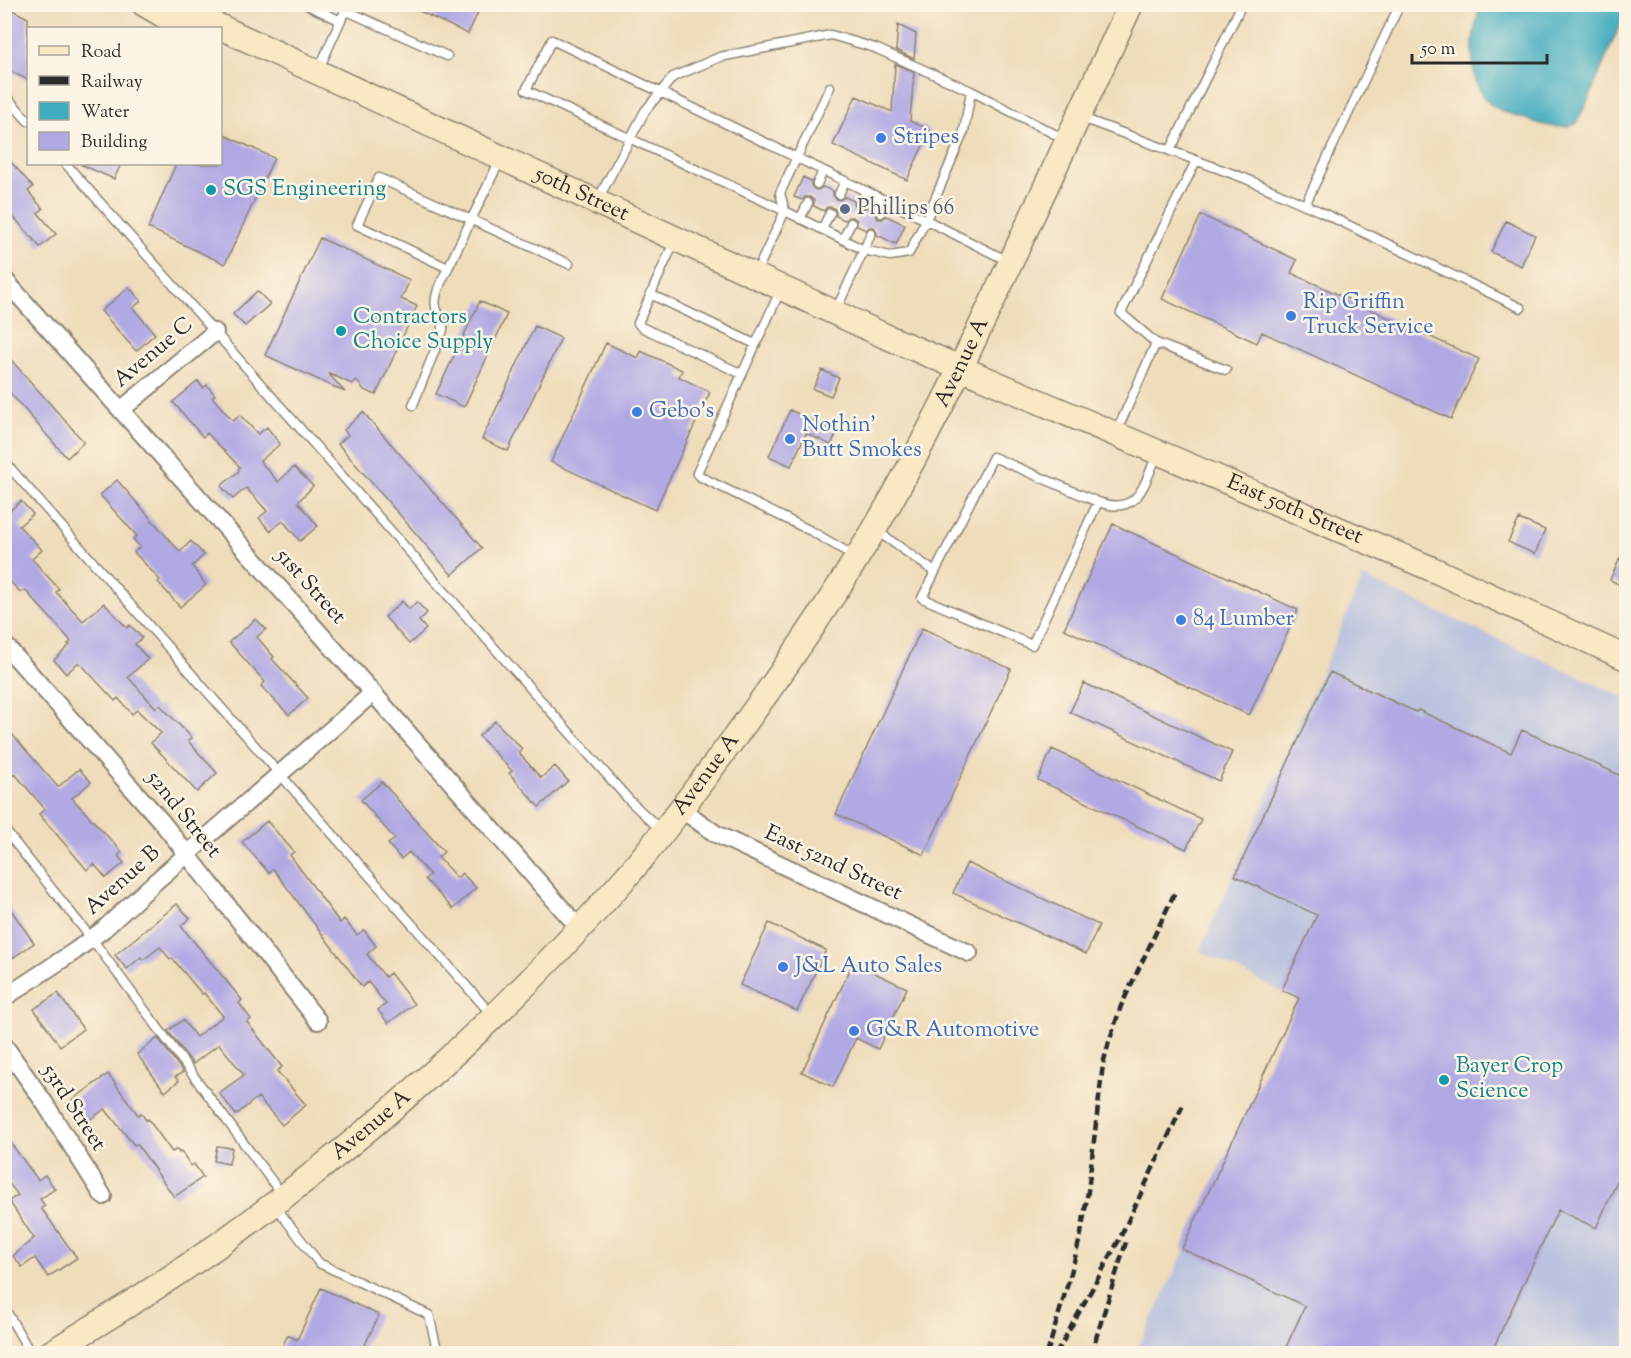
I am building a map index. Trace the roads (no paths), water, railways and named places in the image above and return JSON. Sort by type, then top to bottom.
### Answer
[{"type":"main road","name":"50th Street","points":[[144,4],[168,18],[203,9],[318,72],[781,288],[961,369]]},
{"type":"main road","name":"Avenue A","points":[[47,1353],[157,1287],[279,1200],[337,1155],[410,1093],[493,1016],[579,928],[664,832],[788,663],[874,529],[961,369],[1131,4]]},
{"type":"main road","name":"East 50th Street","points":[[961,369],[1432,568],[1626,658]]},
{"type":"street","name":"51st Street","points":[[4,279],[579,928]]},
{"type":"street","name":"Avenue C","points":[[122,410],[215,332]]},
{"type":"street","name":"52nd Street","points":[[4,644],[161,821],[318,1021]]},
{"type":"street","name":"Avenue B","points":[[4,998],[92,939],[373,693]]},
{"type":"street","name":"East 52nd Street","points":[[681,809],[716,834],[969,953]]},
{"type":"street","name":"53rd Street","points":[[4,1045],[44,1102],[104,1196]]},
{"type":"lane","points":[[305,4],[340,21]]},
{"type":"lane","points":[[1170,151],[1242,4]]},
{"type":"lane","points":[[1305,205],[1400,4]]},
{"type":"lane","points":[[318,72],[347,8],[447,56]]},
{"type":"lane","points":[[597,202],[645,111],[673,77],[720,57],[831,34],[875,48],[971,91],[1067,141]]},
{"type":"lane","points":[[971,91],[964,131],[926,220],[909,253],[890,256],[864,250],[631,137],[526,90],[552,40],[660,91],[926,220],[1010,262]]},
{"type":"lane","points":[[754,275],[784,211],[780,193],[830,87]]},
{"type":"lane","points":[[4,94],[27,121]]},
{"type":"lane","points":[[1078,117],[1244,178],[1521,308]]},
{"type":"lane","points":[[413,405],[443,330],[444,322],[436,307],[435,298],[501,157]]},
{"type":"lane","points":[[1196,161],[1121,313],[1156,344],[1226,370]]},
{"type":"lane","points":[[67,165],[630,801],[664,832]]},
{"type":"lane","points":[[817,184],[823,171]]},
{"type":"lane","points":[[448,268],[357,225],[379,178],[569,264]]},
{"type":"lane","points":[[839,194],[845,181]]},
{"type":"lane","points":[[860,204],[866,191]]},
{"type":"lane","points":[[881,213],[886,201]]},
{"type":"lane","points":[[800,219],[808,203]]},
{"type":"lane","points":[[822,229],[830,213]]},
{"type":"lane","points":[[843,239],[851,223]]},
{"type":"lane","points":[[835,312],[871,233]]},
{"type":"lane","points":[[676,238],[638,319],[641,327],[742,374]]},
{"type":"lane","points":[[781,288],[697,472],[701,477],[811,531],[857,557]]},
{"type":"lane","points":[[650,294],[755,344]]},
{"type":"lane","points":[[1116,434],[1156,344]]},
{"type":"lane","points":[[1098,502],[1032,645],[922,598],[993,457],[1112,507],[1125,505],[1138,496],[1159,452]]},
{"type":"lane","points":[[4,462],[493,1016]]},
{"type":"lane","points":[[874,529],[935,572]]},
{"type":"lane","points":[[4,829],[92,939],[279,1200],[319,1263],[429,1315],[438,1353]]},
{"type":"lane","points":[[4,1307],[47,1353]]},
{"type":"water","points":[[1481,5],[1626,5],[1626,10],[1576,124],[1557,127],[1538,123],[1510,114],[1485,99],[1475,78],[1472,53]]},
{"type":"railway","points":[[1047,1354],[1081,1234],[1103,1064],[1109,1042],[1121,1006],[1176,890]]},
{"type":"railway","points":[[1056,1354],[1118,1242],[1183,1105]]},
{"type":"railway","points":[[1091,1354],[1127,1239]]},
{"type":"place","name":"Stripes","points":[[881,138]]},
{"type":"place","name":"SGS Engineering","points":[[211,190]]},
{"type":"place","name":"Phillips 66","points":[[845,209]]},
{"type":"place","name":"Rip Griffin Truck Service","points":[[1291,316]]},
{"type":"place","name":"Contractors Choice Supply","points":[[341,331]]},
{"type":"place","name":"Gebo's","points":[[637,412]]},
{"type":"place","name":"Nothin' Butt Smokes","points":[[790,439]]},
{"type":"place","name":"84 Lumber","points":[[1181,620]]},
{"type":"place","name":"J&L Auto Sales","points":[[783,967]]},
{"type":"place","name":"G&R Automotive","points":[[854,1031]]},
{"type":"place","name":"Bayer Crop Science","points":[[1444,1080]]}]
